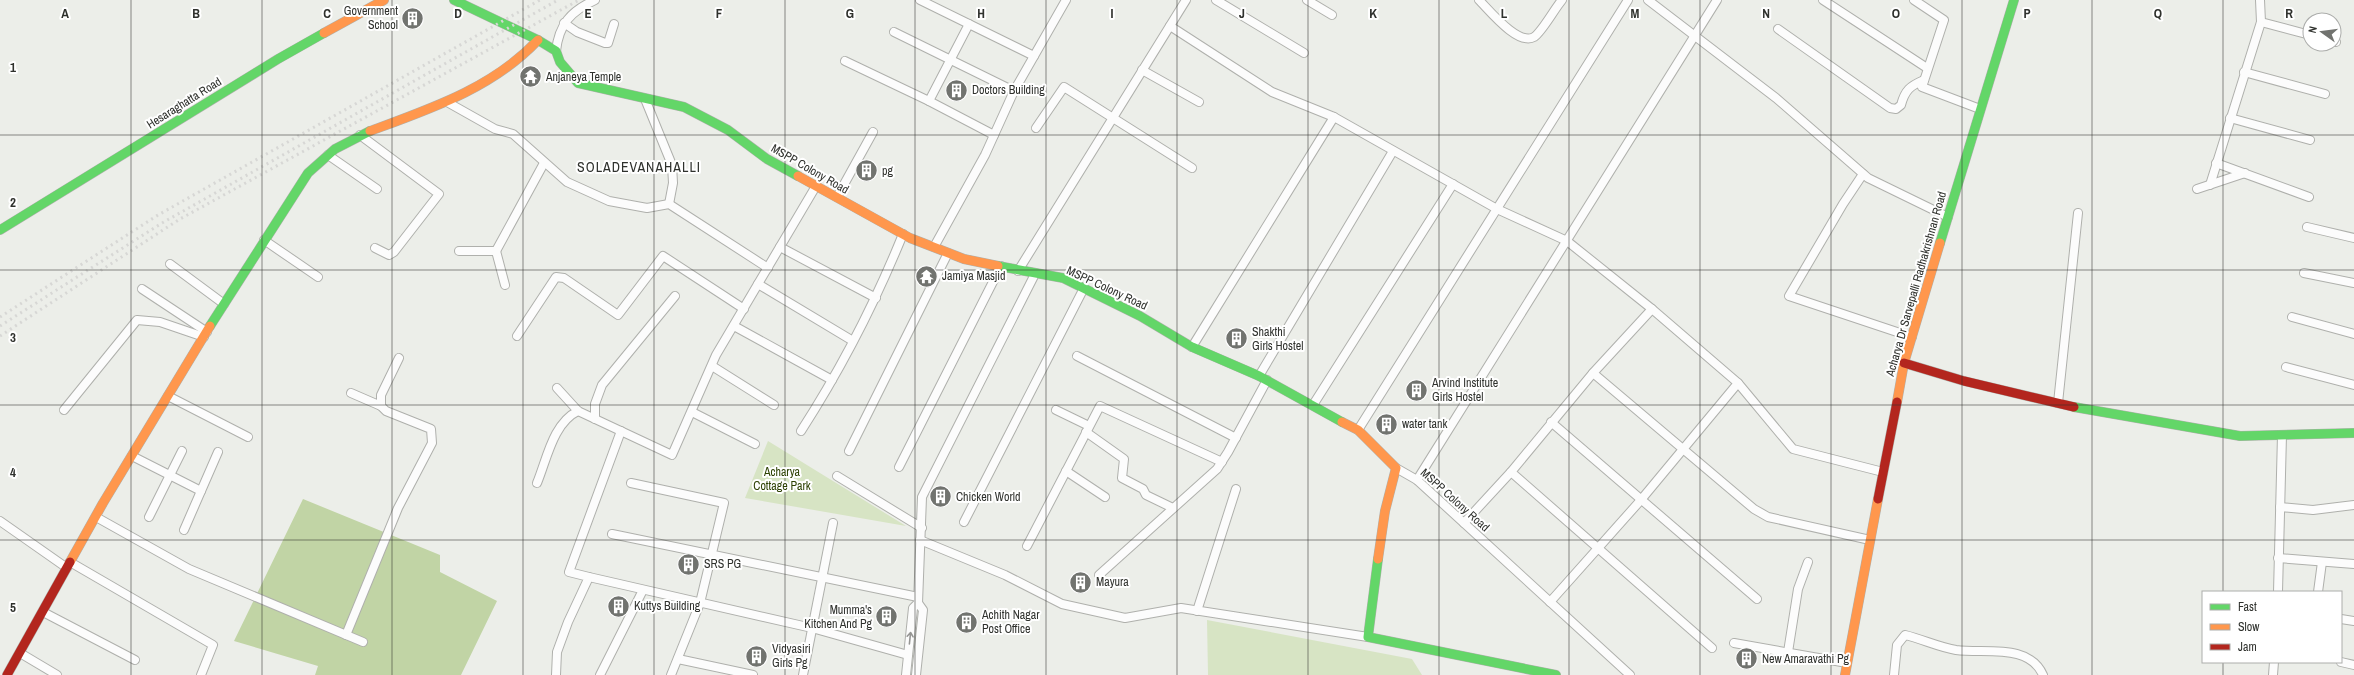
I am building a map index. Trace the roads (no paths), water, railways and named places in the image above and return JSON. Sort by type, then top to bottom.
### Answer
[{"type":"street","name":"Hesaraghatta Road","points":[[0,230],[278,59],[384,0]]},
{"type":"street","points":[[454,0],[538,40],[556,51],[558,37],[564,23],[584,5],[595,0]]},
{"type":"street","points":[[920,0],[1034,56]]},
{"type":"street","points":[[934,247],[994,135],[1014,91],[1066,0]]},
{"type":"street","points":[[1018,271],[1112,117],[1186,0]]},
{"type":"street","points":[[1216,0],[1304,53]]},
{"type":"street","points":[[1307,0],[1332,15]]},
{"type":"street","points":[[1479,0],[1517,37],[1527,40],[1535,36],[1562,0]]},
{"type":"street","points":[[1358,430],[1628,0]]},
{"type":"street","points":[[1648,0],[1776,98],[1863,174],[1948,217]]},
{"type":"street","points":[[1417,480],[1718,0]]},
{"type":"street","points":[[1823,0],[1927,68]]},
{"type":"street","points":[[1914,0],[1944,20],[1922,87],[1980,109]]},
{"type":"street","name":"Acharya Dr Sarvepalli Radhakrishnan Road","points":[[1845,675],[1904,363],[2014,0]]},
{"type":"street","points":[[2210,185],[2244,72],[2261,22],[2260,0]]},
{"type":"street","points":[[2261,22],[2302,33]]},
{"type":"street","points":[[564,23],[577,32],[605,44],[608,43],[614,24]]},
{"type":"street","points":[[929,100],[969,24]]},
{"type":"street","points":[[1170,26],[1272,92],[1334,117],[1498,209],[1568,241],[1652,309],[1738,382],[1792,449],[1883,472]]},
{"type":"street","points":[[1778,29],[1890,108],[1896,108],[1901,105],[1904,94],[1909,87],[1924,80]]},
{"type":"street","points":[[894,32],[1014,91]]},
{"type":"street","points":[[7,675],[132,456],[224,304],[308,173],[328,155],[360,135],[446,102],[491,80],[524,55],[538,40]]},
{"type":"street","name":"MSPP Colony Road","points":[[556,51],[560,62],[578,83],[684,107],[728,130],[767,159],[903,234],[964,259],[1018,271],[1063,278],[1140,316],[1192,347],[1263,378],[1358,430],[1396,468],[1417,480],[1630,675]]},
{"type":"street","points":[[845,61],[929,100],[994,135]]},
{"type":"street","points":[[1142,70],[1199,102]]},
{"type":"street","points":[[2244,72],[2325,94]]},
{"type":"street","points":[[1036,128],[1064,87],[1192,168]]},
{"type":"street","points":[[645,99],[672,165],[673,183],[669,204]]},
{"type":"street","points":[[446,102],[495,129],[513,134],[567,182],[609,201],[647,208],[669,204],[768,268]]},
{"type":"street","points":[[1192,347],[1334,117]]},
{"type":"street","points":[[2230,118],[2310,140]]},
{"type":"street","points":[[837,198],[873,132]]},
{"type":"street","points":[[360,135],[439,194],[394,252],[389,255],[375,248]]},
{"type":"street","points":[[1099,575],[1217,469],[1222,462],[1236,438],[1263,378],[1393,151]]},
{"type":"street","points":[[328,155],[377,189]]},
{"type":"street","points":[[505,285],[496,251],[544,163]]},
{"type":"street","points":[[2216,163],[2309,198]]},
{"type":"street","points":[[2198,189],[2245,173]]},
{"type":"street","points":[[1863,174],[1843,204],[1789,296],[1912,337]]},
{"type":"street","points":[[1313,405],[1453,184]]},
{"type":"street","points":[[557,388],[578,411],[672,455],[712,366],[816,186]]},
{"type":"street","points":[[2058,403],[2078,213]]},
{"type":"street","points":[[2307,227],[2354,238]]},
{"type":"street","points":[[801,431],[832,380],[876,298],[903,234]]},
{"type":"street","points":[[264,240],[318,277]]},
{"type":"street","points":[[780,247],[876,298]]},
{"type":"street","points":[[459,251],[496,251]]},
{"type":"street","points":[[850,451],[948,253]]},
{"type":"street","points":[[517,336],[556,277],[564,278],[618,315],[663,256],[744,309]]},
{"type":"street","points":[[170,264],[224,304]]},
{"type":"street","points":[[899,467],[1001,266]]},
{"type":"street","points":[[2304,273],[2354,283]]},
{"type":"street","points":[[916,675],[923,610],[918,600],[920,540],[922,528],[922,497],[1035,274]]},
{"type":"street","points":[[758,284],[853,341]]},
{"type":"street","points":[[964,522],[1084,288]]},
{"type":"street","points":[[142,290],[205,335]]},
{"type":"street","points":[[595,419],[595,404],[602,385],[675,296]]},
{"type":"street","points":[[1464,523],[1510,472],[1593,373],[1652,309]]},
{"type":"street","points":[[2292,317],[2354,334]]},
{"type":"street","points":[[64,410],[137,320],[160,322],[205,335]]},
{"type":"street","points":[[734,326],[832,380]]},
{"type":"street","points":[[1077,356],[1236,438]]},
{"type":"street","points":[[381,406],[381,395],[399,358]]},
{"type":"street","points":[[1904,363],[1964,381],[2095,412],[2240,436],[2354,433]]},
{"type":"street","points":[[712,366],[774,405]]},
{"type":"street","points":[[2286,367],[2354,385]]},
{"type":"street","points":[[1593,373],[1754,509],[1768,517],[1870,540]]},
{"type":"street","points":[[1550,602],[1597,547],[1640,501],[1738,382]]},
{"type":"street","points":[[346,635],[398,508],[432,443],[431,429],[350,393]]},
{"type":"street","points":[[168,396],[248,437]]},
{"type":"street","points":[[1027,546],[1100,406],[1222,462]]},
{"type":"street","points":[[1056,410],[1088,430],[1124,459],[1122,478],[1143,489],[1146,495],[1173,508]]},
{"type":"street","points":[[537,483],[558,430],[568,416],[578,411]]},
{"type":"street","points":[[692,412],[755,444]]},
{"type":"street","points":[[1551,422],[1640,501],[1757,599]]},
{"type":"street","points":[[621,431],[569,572],[700,604],[812,628],[908,655]]},
{"type":"street","points":[[2278,591],[2282,435]]},
{"type":"street","points":[[149,517],[182,450]]},
{"type":"street","points":[[184,530],[218,452]]},
{"type":"street","points":[[132,456],[201,491]]},
{"type":"street","points":[[1368,637],[1386,511],[1396,468]]},
{"type":"street","points":[[1066,471],[1105,497]]},
{"type":"street","points":[[1510,472],[1712,648]]},
{"type":"street","points":[[837,476],[922,528]]},
{"type":"street","points":[[631,483],[724,503],[700,604],[671,675]]},
{"type":"street","points":[[1197,611],[1236,489]]},
{"type":"street","points":[[2280,507],[2313,510],[2354,505]]},
{"type":"street","points":[[96,517],[189,569],[363,642]]},
{"type":"street","points":[[0,521],[69,565],[213,645],[201,675]]},
{"type":"street","points":[[803,675],[824,577],[833,523]]},
{"type":"street","points":[[612,534],[824,577],[918,600]]},
{"type":"street","points":[[920,540],[1006,575],[1062,604],[1125,618],[1181,608],[1368,637],[1556,675]]},
{"type":"street","points":[[2278,558],[2354,564]]},
{"type":"street","points":[[1788,652],[1798,589],[1808,562]]},
{"type":"street","points":[[2318,591],[2322,562]]},
{"type":"street","points":[[556,675],[557,652],[568,622],[589,577]]},
{"type":"street","points":[[600,675],[643,590]]},
{"type":"street","points":[[906,675],[913,608],[918,600]]},
{"type":"street","points":[[43,612],[135,660]]},
{"type":"street","points":[[2342,619],[2354,621]]},
{"type":"street","points":[[1894,675],[1897,645],[1905,635],[1956,650],[1984,650],[2028,657],[2039,665],[2043,675]]},
{"type":"street","points":[[1734,642],[1847,663]]},
{"type":"street","points":[[20,653],[57,675]]},
{"type":"street","points":[[678,659],[752,675]]},
{"type":"street","points":[[2342,662],[2354,665]]},
{"type":"street","points":[[2273,675],[2274,663]]},
{"type":"railway","points":[[0,317],[158,215],[540,0]]},
{"type":"railway","points":[[0,326],[162,223],[558,0]]},
{"type":"railway","points":[[0,336],[180,219],[579,0]]},
{"type":"place","name":"Government School","points":[[413,18]]},
{"type":"place","name":"Anjaneya Temple","points":[[531,77]]},
{"type":"place","name":"Doctors Building","points":[[957,90]]},
{"type":"place","name":"pg","points":[[867,171]]},
{"type":"place","name":"Jamiya Masjid","points":[[927,276]]},
{"type":"place","name":"Shakthi Girls Hostel","points":[[1236,339]]},
{"type":"place","name":"Arvind Institute Girls Hostel","points":[[1416,390]]},
{"type":"place","name":"water tank","points":[[1386,424]]},
{"type":"place","name":"Chicken World","points":[[941,497]]},
{"type":"place","name":"SRS PG","points":[[688,564]]},
{"type":"place","name":"Mayura","points":[[1080,582]]},
{"type":"place","name":"Kuttys Building","points":[[618,606]]},
{"type":"place","name":"Mumma's Kitchen And Pg","points":[[887,617]]},
{"type":"place","name":"Achith Nagar Post Office","points":[[967,622]]},
{"type":"place","name":"Vidyasiri Girls Pg","points":[[757,656]]},
{"type":"place","name":"New Amaravathi Pg","points":[[1747,659]]},
{"type":"district","name":"SOLADEVANAHALLI","points":[[639,167]]},
{"type":"park label","name":"Acharya Cottage Park","points":[[782,479]]}]
